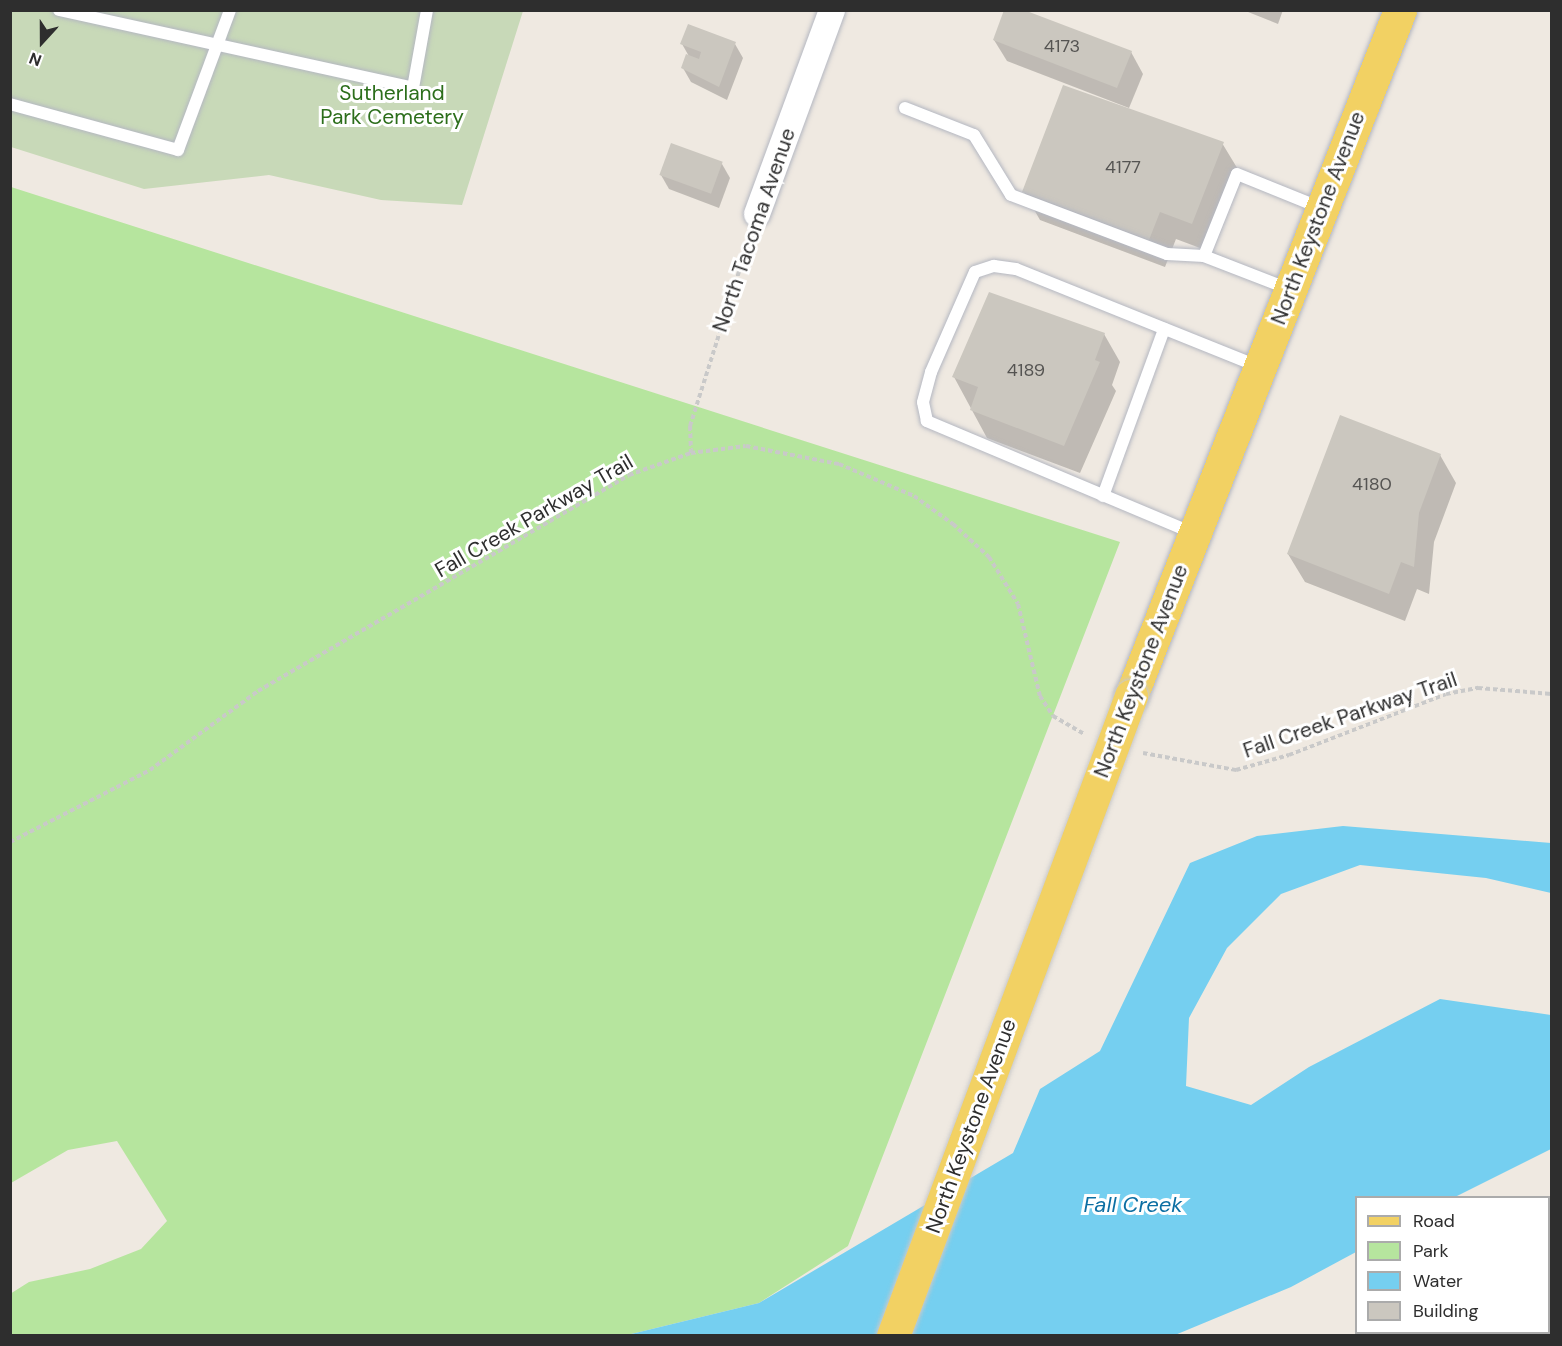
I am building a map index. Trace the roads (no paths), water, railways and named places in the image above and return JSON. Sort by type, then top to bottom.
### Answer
[{"type":"main road","name":"North Keystone Avenue","points":[[893,1335],[1131,696],[1400,10]]},
{"type":"street","name":"North Tacoma Avenue","points":[[757,214],[832,10]]},
{"type":"lane","points":[[58,10],[217,47],[413,88],[427,10]]},
{"type":"lane","points":[[10,104],[178,150],[230,10]]},
{"type":"lane","points":[[905,108],[974,135],[1011,195],[1167,254],[1204,256],[1290,290]]},
{"type":"lane","points":[[1204,256],[1237,174],[1322,208]]},
{"type":"lane","points":[[1194,534],[927,421],[923,402],[931,372],[975,272],[994,266],[1017,269],[1260,367]]},
{"type":"lane","points":[[1103,496],[1164,329]]},
{"type":"water","name":"Fall Creek","points":[[1343,826],[1551,843],[1551,893],[1486,878],[1360,865],[1281,894],[1227,948],[1189,1018],[1186,1086],[1251,1105],[1309,1067],[1440,999],[1551,1015],[1551,1149],[1457,1196],[1355,1196],[1355,1253],[1291,1287],[1175,1335],[623,1336],[759,1303],[1013,1153],[1040,1089],[1100,1051],[1190,863],[1257,836]]},
{"type":"park label","name":"Sutherland Park Cemetery","points":[[392,105]]}]
